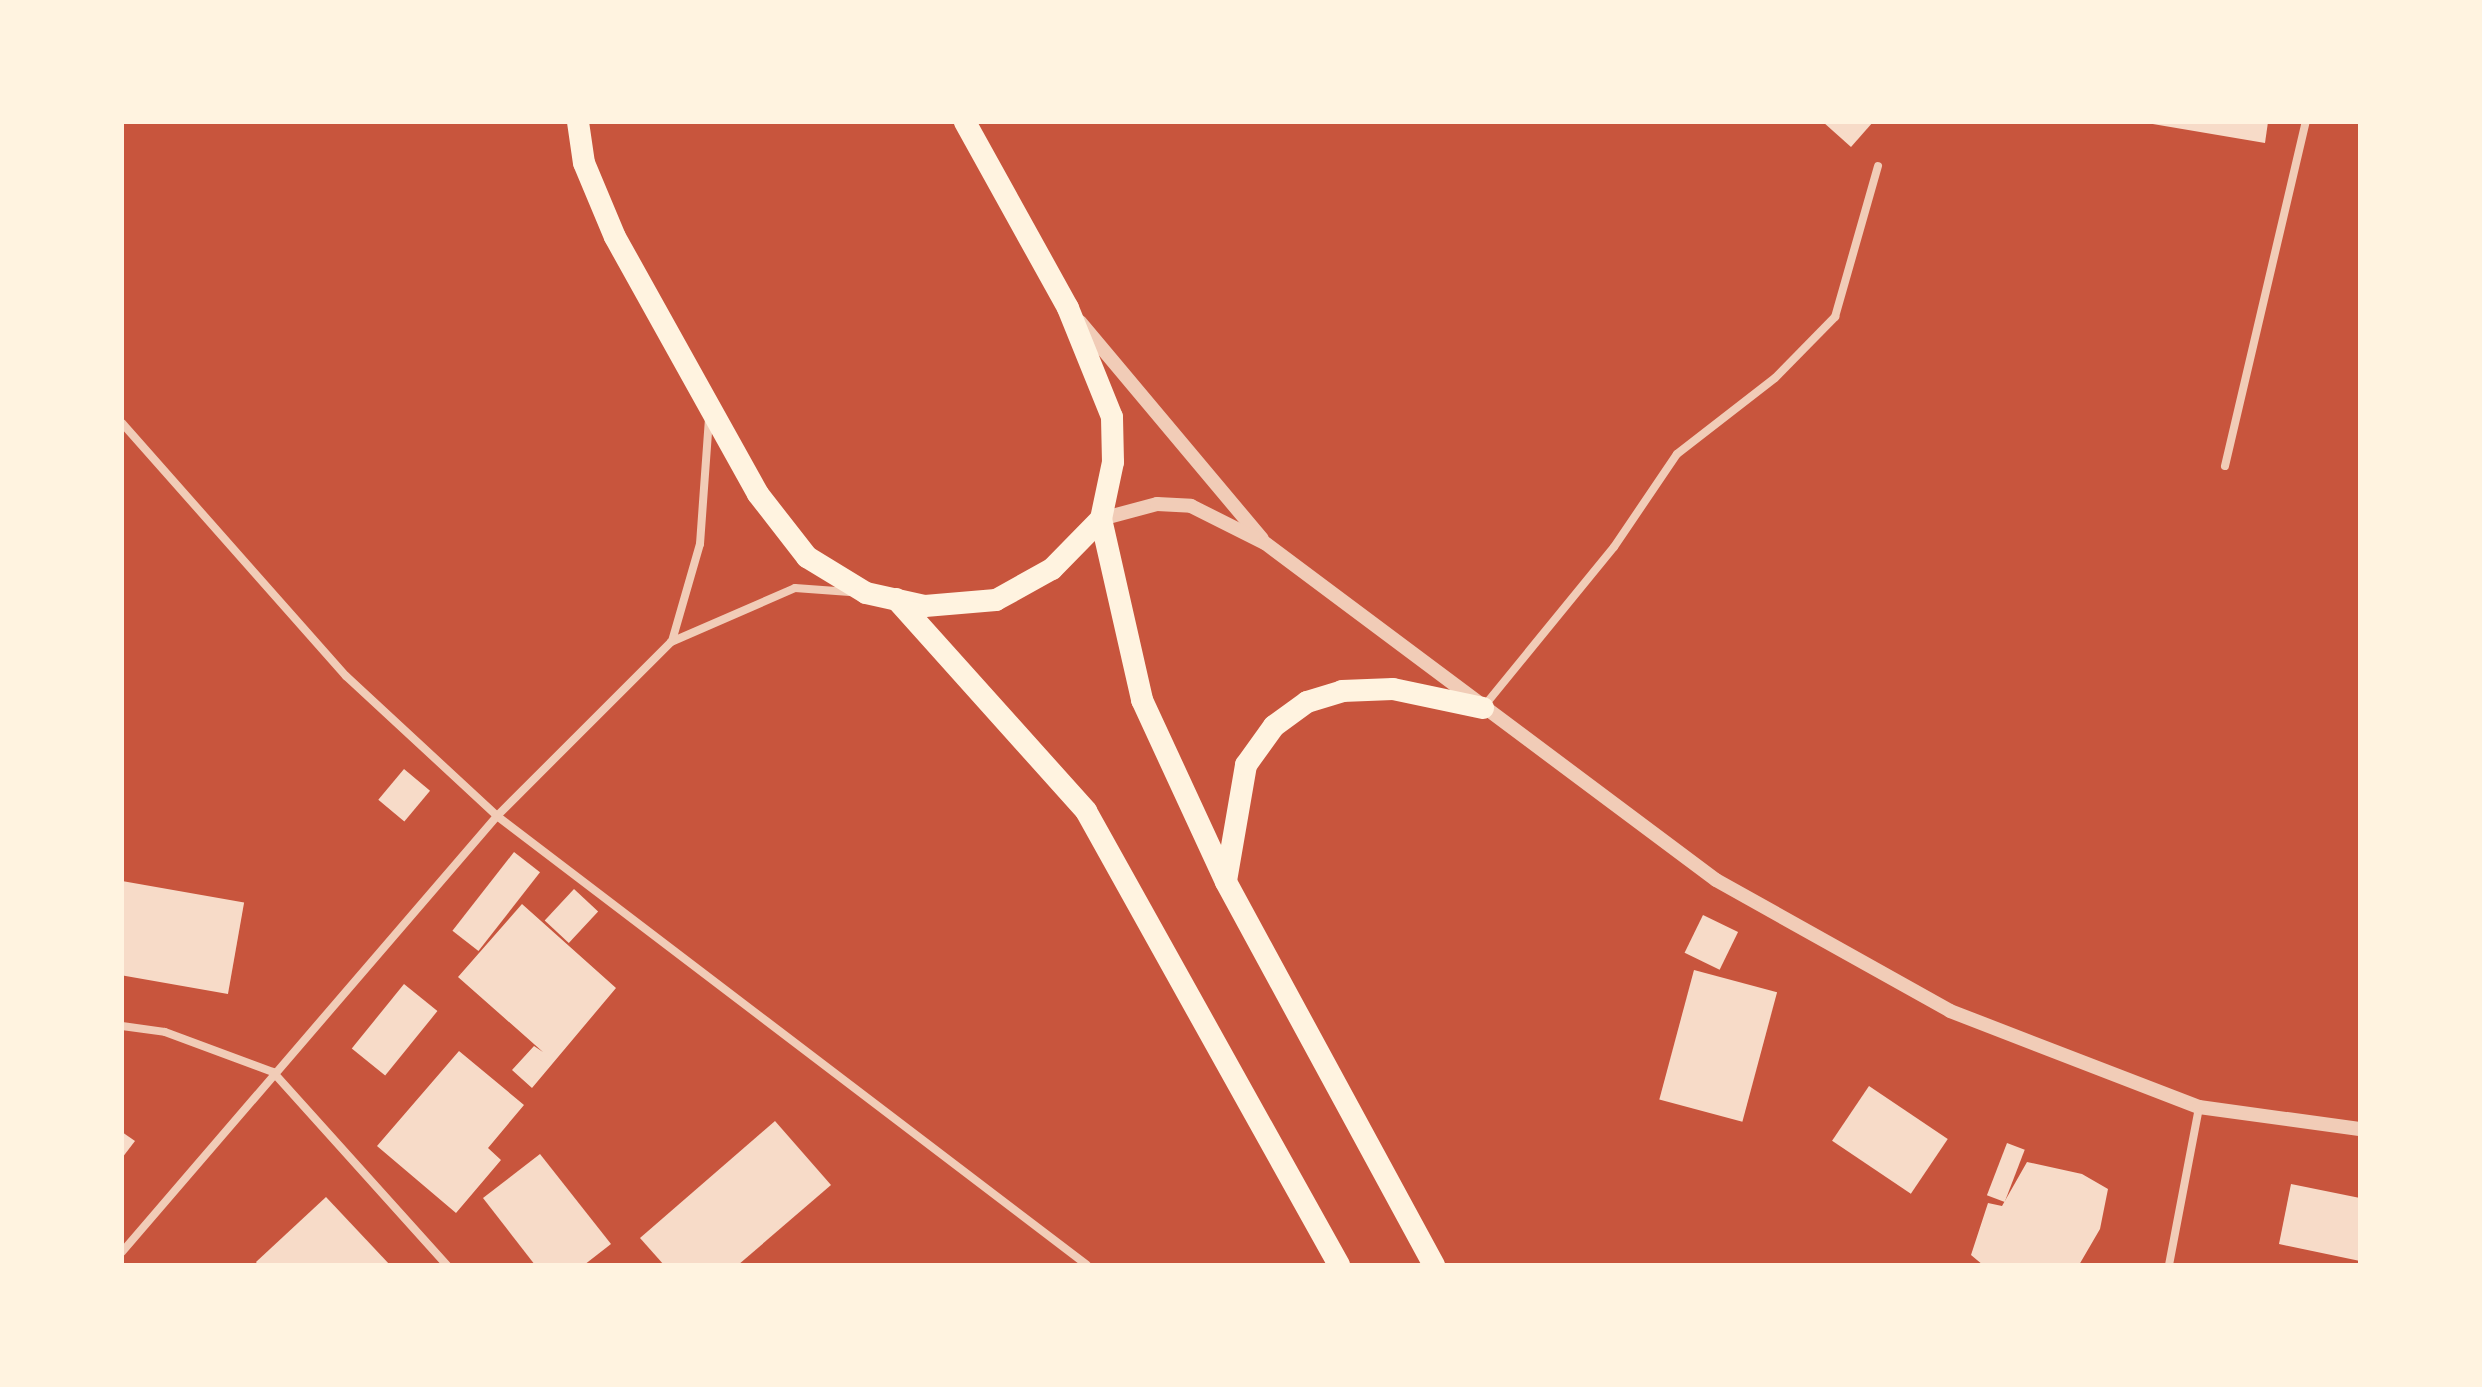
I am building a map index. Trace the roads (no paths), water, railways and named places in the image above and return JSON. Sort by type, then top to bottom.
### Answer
[{"type":"highway","points":[[578,122],[584,163],[615,237],[709,417],[807,557],[866,593],[925,606],[996,600],[1052,569],[1101,519]]},
{"type":"highway","points":[[965,122],[1068,308],[1112,417],[1101,519],[1142,700],[1226,882],[1434,1265]]},
{"type":"highway","points":[[896,599],[1086,811],[1339,1265]]},
{"type":"highway","points":[[1226,882],[1246,765],[1274,726],[1307,702],[1342,691],[1393,689],[1483,708]]},
{"type":"street","points":[[2225,466],[2306,122]]},
{"type":"street","points":[[1483,708],[1614,547],[1677,454],[1775,378],[1835,317],[1878,166]]},
{"type":"street","points":[[1068,308],[1265,543]]},
{"type":"street","points":[[671,642],[702,532],[709,417]]},
{"type":"street","points":[[122,423],[346,676],[497,816],[1087,1265]]},
{"type":"street","points":[[1101,519],[1157,504],[1191,506],[1265,543],[1716,880],[1950,1011],[2199,1107],[2360,1129]]},
{"type":"street","points":[[122,1252],[273,1072],[497,816],[671,642],[795,588],[866,593]]},
{"type":"street","points":[[122,1026],[165,1032],[273,1072],[447,1265]]},
{"type":"street","points":[[2169,1265],[2199,1107]]}]
